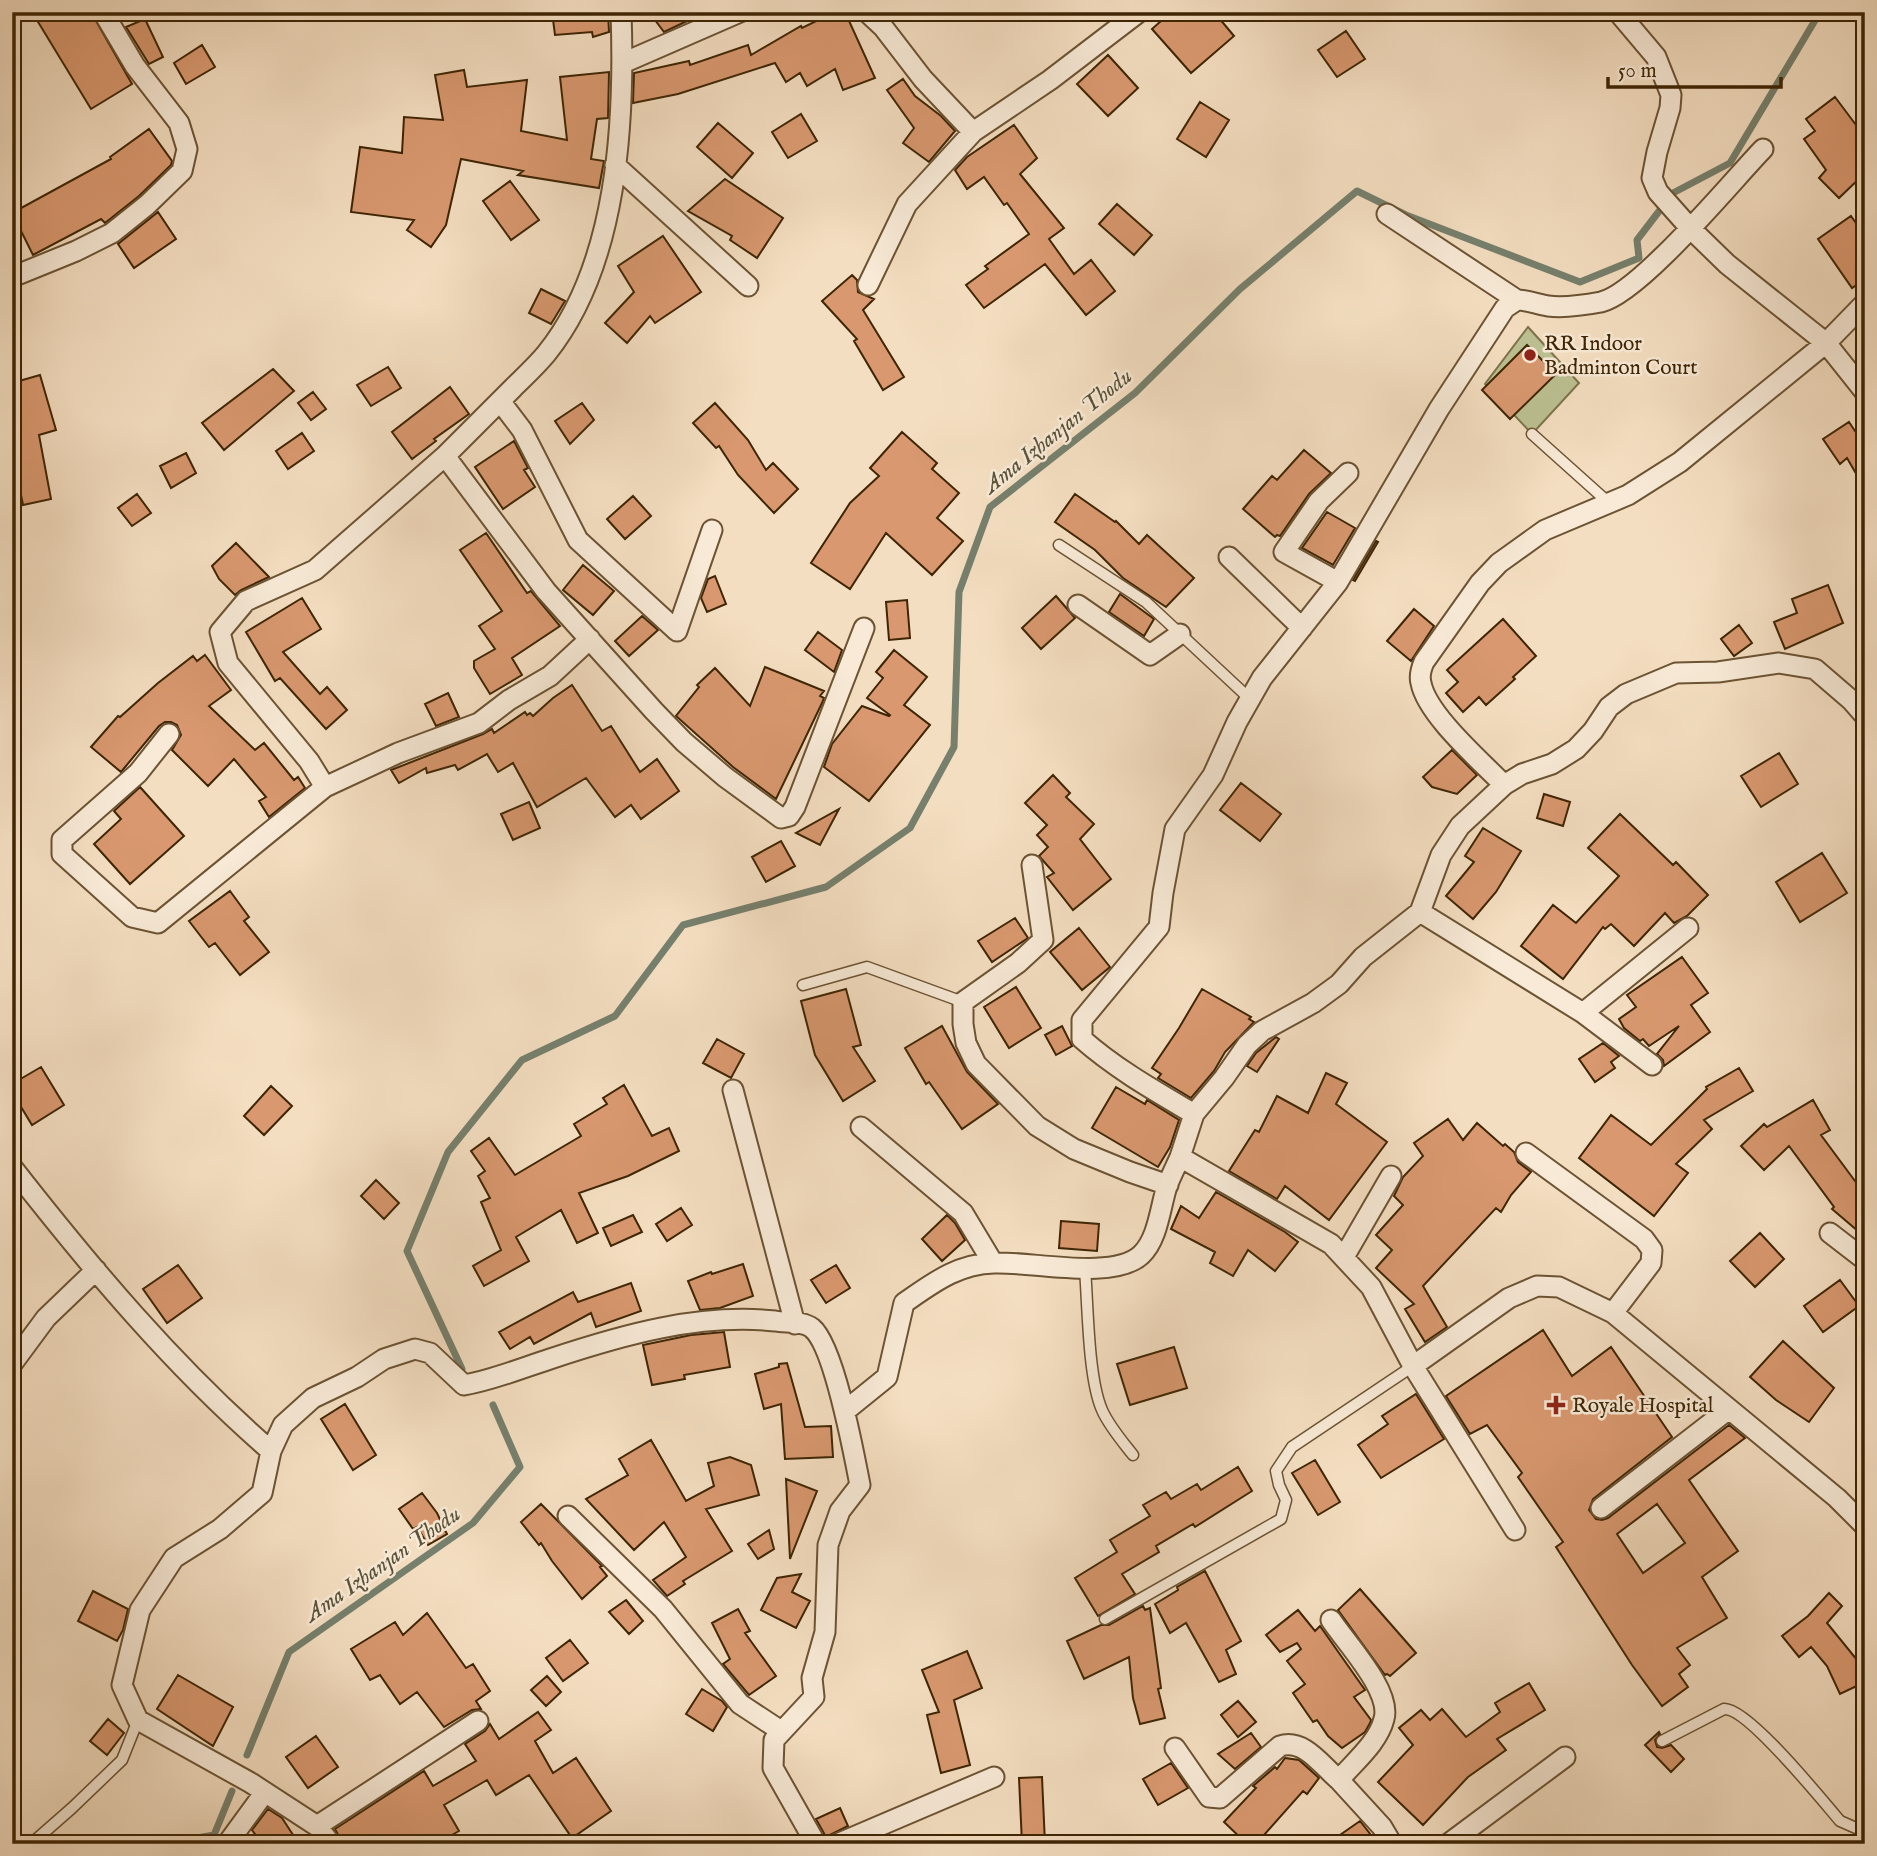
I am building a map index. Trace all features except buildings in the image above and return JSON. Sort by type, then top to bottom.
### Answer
[{"type":"street","points":[[12,277],[112,233],[148,205],[181,171],[187,149],[179,124],[135,66],[103,12]]},
{"type":"street","points":[[325,787],[309,761],[228,663],[220,632],[246,601],[315,570],[445,456],[547,353],[580,300],[606,231],[615,165],[622,63],[621,12]]},
{"type":"street","points":[[622,63],[740,12]]},
{"type":"street","points":[[867,12],[883,27],[923,79],[973,132]]},
{"type":"street","points":[[868,285],[907,204],[973,132],[1049,80],[1139,12]]},
{"type":"street","points":[[1618,12],[1657,58],[1671,95],[1652,178],[1658,192],[1727,264],[1826,343],[1865,392]]},
{"type":"street","points":[[1387,214],[1517,300],[1560,306],[1605,300],[1634,282],[1690,228],[1763,149]]},
{"type":"street","points":[[615,165],[748,286]]},
{"type":"street","points":[[1194,1114],[1146,1087],[1105,1059],[1082,1039],[1082,1020],[1160,927],[1163,893],[1175,829],[1213,775],[1262,678],[1339,582],[1439,409],[1502,312],[1508,304],[1517,300]]},
{"type":"street","points":[[1504,785],[1445,723],[1421,685],[1422,667],[1480,583],[1499,563],[1545,530],[1628,495],[1679,462],[1826,343],[1865,303]]},
{"type":"street","points":[[500,401],[522,430],[578,540],[677,631],[712,530]]},
{"type":"street","points":[[445,456],[546,591],[684,743],[781,818],[789,816],[795,807],[864,628]]},
{"type":"street","points":[[1339,582],[1284,552],[1319,501],[1348,473]]},
{"type":"street","points":[[1229,557],[1302,628]]},
{"type":"street","points":[[1078,605],[1150,654],[1180,634]]},
{"type":"street","points":[[169,734],[138,773],[62,840],[62,853],[132,917],[158,923],[325,787],[398,753],[479,723],[509,700],[550,676],[590,639]]},
{"type":"street","points":[[845,1411],[887,1377],[904,1303],[946,1273],[993,1262],[1085,1269],[1121,1264],[1140,1256],[1152,1240],[1168,1185],[1194,1114],[1247,1045],[1262,1031],[1313,1003],[1339,984],[1363,957],[1419,912],[1441,855],[1460,826],[1504,785],[1552,764],[1576,749],[1593,731],[1609,707],[1626,694],[1676,673],[1718,672],[1779,663],[1815,669],[1865,716]]},
{"type":"street","points":[[1032,865],[1042,940],[1018,963],[963,1002],[966,1043],[976,1064],[1037,1126],[1074,1149],[1168,1185]]},
{"type":"street","points":[[1419,912],[1583,1013],[1652,1065]]},
{"type":"street","points":[[1583,1013],[1688,928]]},
{"type":"street","points":[[733,1090],[795,1324]]},
{"type":"street","points":[[861,1127],[963,1213],[993,1262]]},
{"type":"street","points":[[1526,1153],[1644,1239],[1652,1250],[1651,1263],[1613,1313]]},
{"type":"street","points":[[1180,1157],[1331,1244],[1371,1287],[1413,1366],[1515,1530]]},
{"type":"street","points":[[1344,1257],[1391,1176]]},
{"type":"street","points":[[16,1181],[175,1360],[271,1451]]},
{"type":"street","points":[[1829,1233],[1865,1260]]},
{"type":"street","points":[[12,1364],[46,1318],[96,1270]]},
{"type":"street","points":[[1413,1366],[1508,1298],[1537,1286],[1559,1287],[1613,1313],[1837,1498],[1865,1526]]},
{"type":"street","points":[[331,1844],[317,1826],[265,1792],[138,1720],[122,1685],[140,1610],[174,1558],[220,1529],[262,1493],[271,1451],[283,1425],[313,1398],[394,1356],[415,1349],[430,1353],[464,1385],[486,1381],[596,1345],[669,1325],[749,1318],[812,1328],[824,1344],[845,1411],[860,1485],[840,1511],[828,1545],[825,1632],[812,1678],[814,1697],[774,1740],[773,1768],[816,1844]]},
{"type":"street","points":[[1601,1508],[1729,1409]]},
{"type":"street","points":[[568,1516],[663,1609],[740,1704],[781,1731]]},
{"type":"street","points":[[1331,1620],[1367,1667],[1381,1694],[1385,1717],[1374,1740],[1339,1780]]},
{"type":"street","points":[[317,1826],[478,1721]]},
{"type":"street","points":[[1175,1748],[1209,1797],[1220,1798],[1280,1746],[1289,1743],[1301,1746],[1339,1780],[1382,1827],[1392,1844]]},
{"type":"street","points":[[1448,1844],[1565,1757]]},
{"type":"street","points":[[836,1844],[994,1777]]},
{"type":"street","points":[[227,1844],[265,1792]]},
{"type":"lane","points":[[1532,434],[1609,503]]},
{"type":"lane","points":[[1059,545],[1146,602],[1250,699]]},
{"type":"lane","points":[[803,985],[867,967],[963,1002]]},
{"type":"lane","points":[[1085,1269],[1098,1398],[1108,1420],[1133,1455]]},
{"type":"lane","points":[[1105,1619],[1281,1519],[1286,1500],[1276,1471],[1292,1447],[1413,1366]]},
{"type":"lane","points":[[1662,1741],[1724,1709],[1731,1709],[1763,1733],[1840,1821],[1856,1828],[1865,1825]]},
{"type":"lane","points":[[31,1844],[122,1760],[138,1720]]},
{"type":"green space","name":"RR Indoor Badminton Court","points":[[1528,327],[1579,383],[1532,434],[1485,384]]},
{"type":"waterway","name":"Ama Izhanjan Thodu","points":[[462,1369],[407,1251],[448,1152],[522,1060],[615,1016],[683,925],[826,887],[910,828],[954,747],[959,592],[990,507],[1135,393],[1240,289],[1357,191],[1406,215],[1580,282],[1639,258],[1637,240],[1673,193],[1730,163],[1820,12]]},
{"type":"waterway","name":"Ama Izhanjan Thodu","points":[[247,1755],[289,1652],[473,1523],[520,1467],[493,1405]]},
{"type":"waterway","points":[[164,1844],[214,1835],[232,1791]]},
{"type":"place","name":"RR Indoor Badminton Court","points":[[1530,355]]},
{"type":"place","name":"Royale Hospital","points":[[1556,1405]]}]
